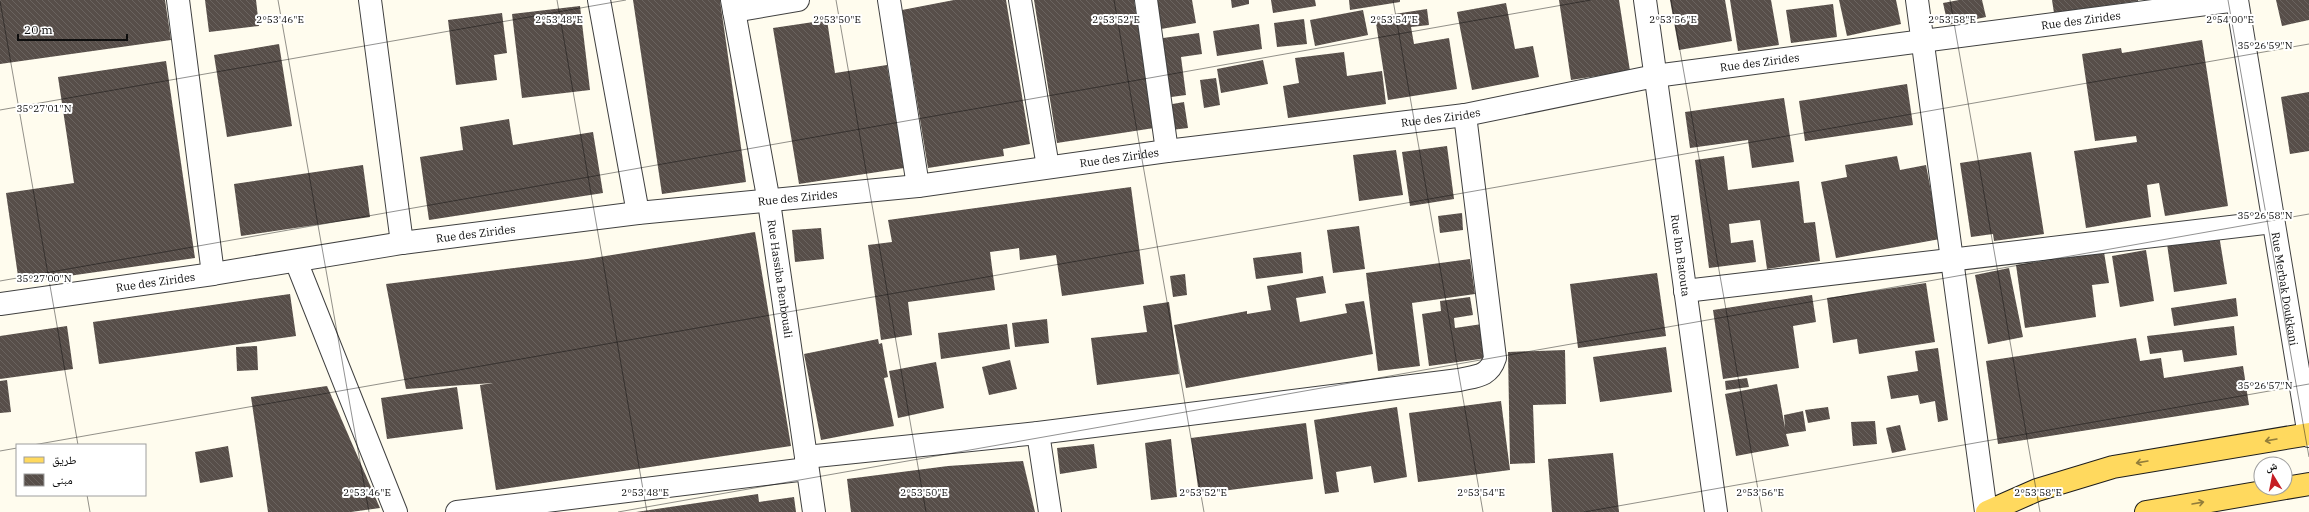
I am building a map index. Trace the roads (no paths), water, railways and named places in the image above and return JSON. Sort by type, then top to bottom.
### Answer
[{"type":"main road","points":[[1986,512],[2037,490],[2113,467],[2309,434]]},
{"type":"main road","points":[[2146,512],[2309,484]]},
{"type":"street","points":[[178,0],[213,274]]},
{"type":"street","points":[[370,0],[402,243]]},
{"type":"street","points":[[599,0],[638,213]]},
{"type":"street","points":[[733,5],[798,0]]},
{"type":"street","points":[[889,0],[918,186]]},
{"type":"street","points":[[1020,0],[1048,167]]},
{"type":"street","points":[[1146,0],[1167,151]]},
{"type":"street","name":"Rue Ibn Batouta","points":[[1645,0],[1716,512]]},
{"type":"street","points":[[1918,0],[1986,512]]},
{"type":"street","name":"Rue des Zirides","points":[[0,304],[213,274],[402,243],[638,213],[769,202],[918,186],[1167,151],[1465,115],[1655,76],[2238,0]]},
{"type":"street","name":"Rue Merbak Doukkani","points":[[2238,0],[2273,222],[2309,434]]},
{"type":"street","name":"Rue Hassiba Benbouali","points":[[733,5],[769,202],[814,512]]},
{"type":"street","points":[[457,512],[806,463],[1459,380],[1484,374],[1492,368],[1495,358],[1465,115]]},
{"type":"street","points":[[1685,291],[2273,222]]},
{"type":"street","points":[[296,261],[396,512]]},
{"type":"street","points":[[1038,433],[1050,512]]}]
